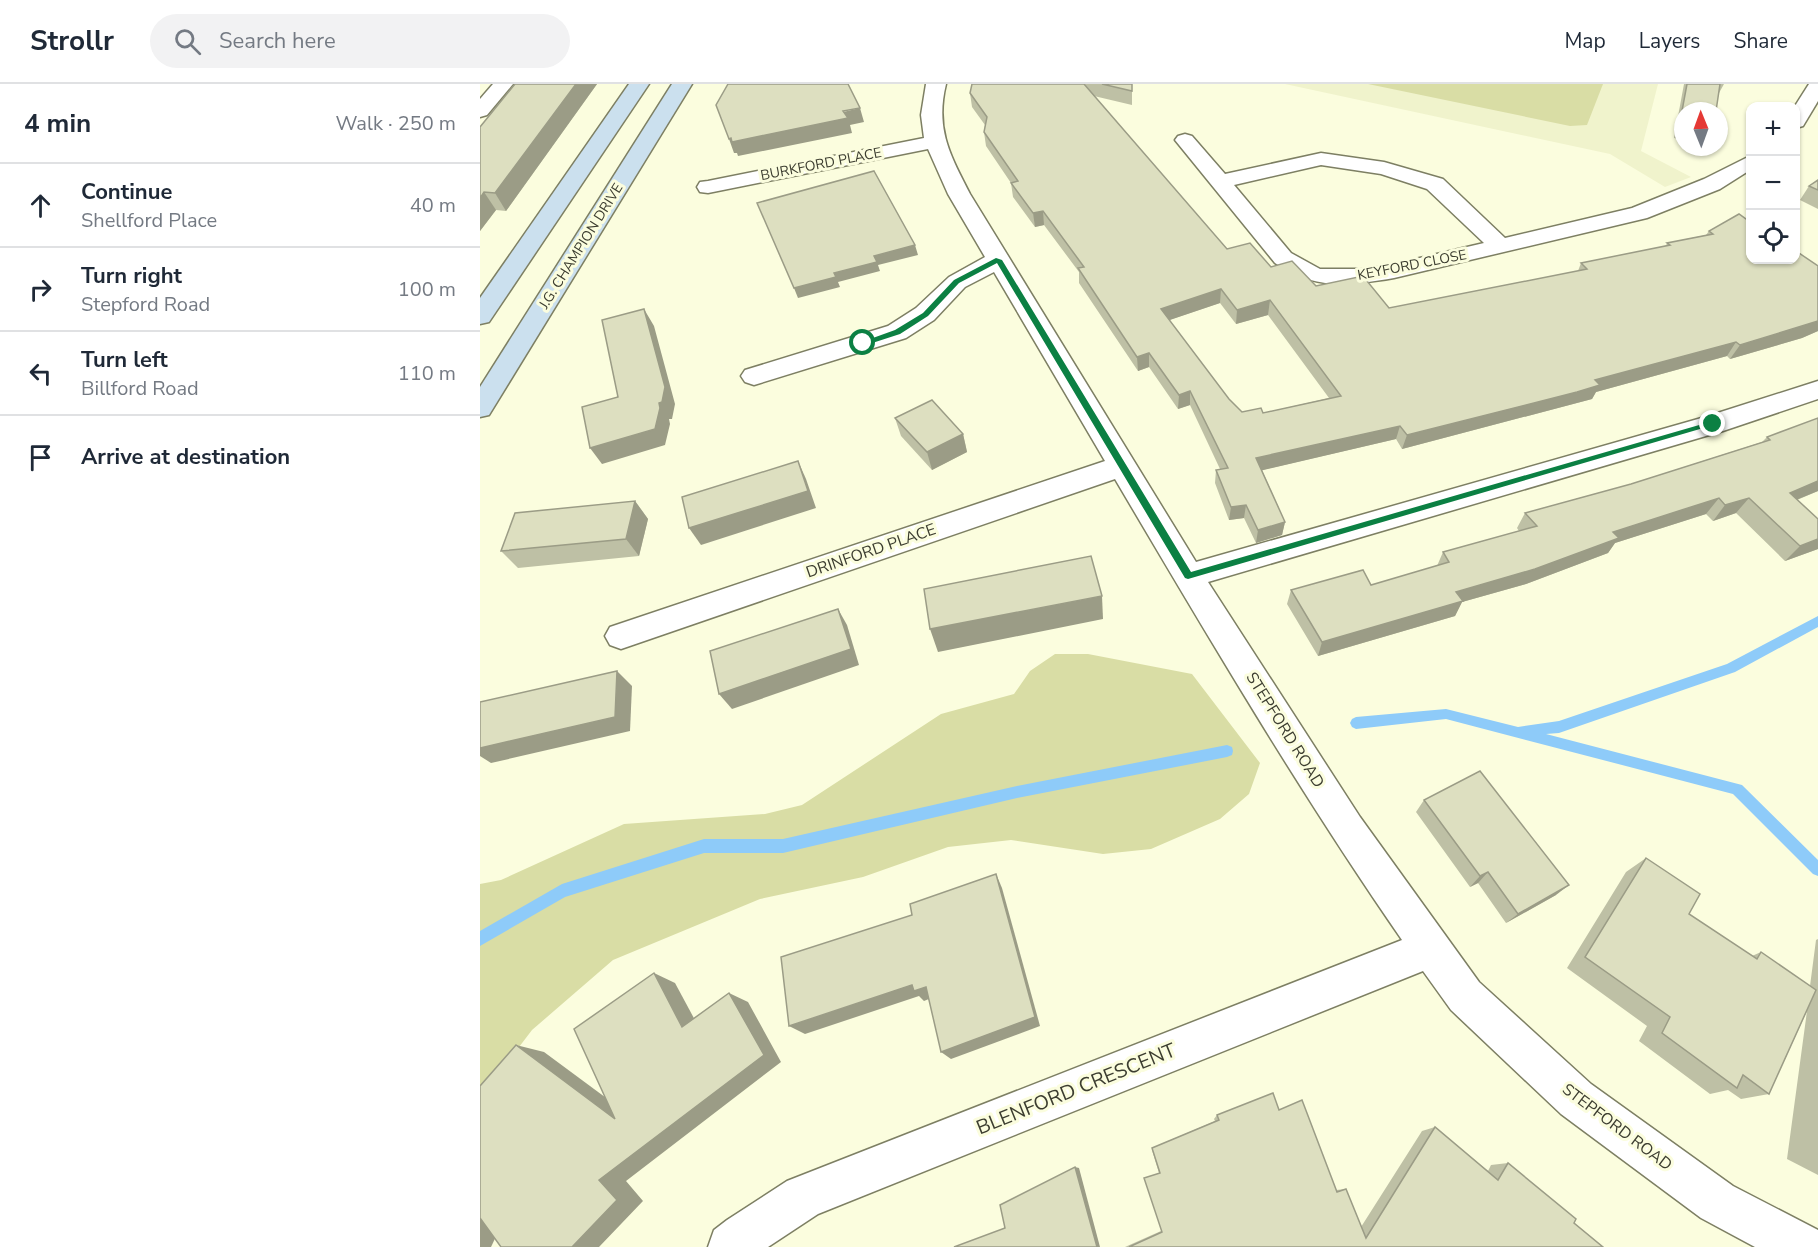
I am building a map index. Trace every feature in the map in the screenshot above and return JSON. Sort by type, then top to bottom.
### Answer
[{"type":"main road","points":[[480,316],[639,84]]},
{"type":"main road","name":"J.G. CHAMPION DRIVE","points":[[480,408],[682,84]]},
{"type":"street","points":[[480,111],[502,84]]},
{"type":"street","name":"STEPFORD ROAD","points":[[936,84],[931,100],[932,137],[959,194],[1188,576],[1347,829],[1465,996],[1576,1099],[1717,1202],[1803,1247]]},
{"type":"street","points":[[1800,115],[1818,85]]},
{"type":"street","name":"KEYFORD CLOSE","points":[[1185,140],[1283,258],[1301,270],[1317,276],[1362,276],[1394,271],[1639,213],[1712,184],[1746,164]]},
{"type":"street","name":"BURKFORD PLACE","points":[[708,187],[934,142]]},
{"type":"street","points":[[1220,182],[1321,159],[1384,168],[1435,184],[1501,246]]},
{"type":"street","points":[[754,376],[897,332],[925,314],[957,282],[998,260]]},
{"type":"street","points":[[1188,576],[1713,424],[1818,390]]},
{"type":"street","name":"DRINFORD PLACE","points":[[621,636],[1122,466]]},
{"type":"street","name":"BLENFORD CRESCENT","points":[[731,1247],[743,1236],[803,1197],[1431,948]]},
{"type":"shaded area","points":[[1285,84],[1658,84],[1641,151],[1691,177],[1665,187],[1610,154]]},
{"type":"shaded area","points":[[1368,84],[1603,84],[1587,125],[1570,126]]},
{"type":"shaded area","points":[[1055,654],[1088,654],[1192,674],[1260,763],[1249,794],[1220,819],[1151,849],[1103,854],[1011,840],[948,847],[863,877],[760,899],[613,960],[532,1030],[480,1098],[480,884],[501,880],[624,824],[765,814],[802,805],[941,714],[1014,694],[1030,671]]},
{"type":"building","points":[[515,84],[576,84],[495,193],[484,192],[480,198],[480,127]]},
{"type":"building","points":[[728,84],[848,84],[860,108],[843,111],[848,118],[732,142],[716,105]]},
{"type":"building","points":[[972,84],[1084,84],[1227,249],[1250,243],[1271,267],[1292,261],[1316,286],[1363,276],[1389,308],[1587,269],[1581,263],[1713,234],[1709,231],[1739,214],[1746,219],[1746,264],[1800,264],[1800,254],[1818,266],[1818,321],[1740,345],[1736,342],[1595,380],[1600,385],[1577,392],[1407,435],[1400,426],[1256,458],[1285,522],[1258,530],[1246,505],[1231,507],[1216,470],[1228,468],[1190,391],[1179,395],[1149,353],[1137,357],[1078,268],[1084,267],[1043,211],[1033,213],[1011,183],[1018,181],[984,132],[987,117],[970,93]],"holes":[[[1221,289],[1237,310],[1270,300],[1341,396],[1263,413],[1261,408],[1242,412],[1229,399],[1161,309]]]},
{"type":"building","points":[[1102,84],[1132,84],[1132,91]]},
{"type":"building","points":[[1687,84],[1720,84],[1717,102],[1684,102]]},
{"type":"building","points":[[874,171],[915,245],[874,256],[877,262],[834,273],[836,277],[794,288],[757,203]]},
{"type":"building","points":[[1818,180],[1818,190],[1809,186]]},
{"type":"building","points":[[644,309],[665,387],[662,402],[659,403],[655,429],[590,448],[582,407],[618,397],[602,320]]},
{"type":"building","points":[[932,400],[963,434],[927,452],[895,418]]},
{"type":"building","points":[[1818,418],[1818,481],[1790,493],[1818,519],[1818,539],[1800,546],[1749,498],[1725,505],[1719,498],[1613,532],[1619,538],[1535,569],[1456,592],[1463,601],[1322,642],[1291,590],[1363,570],[1371,585],[1449,562],[1443,552],[1537,526],[1525,513],[1631,484],[1770,440],[1767,437]]},
{"type":"building","points":[[798,461],[808,491],[689,528],[682,497]]},
{"type":"building","points":[[635,501],[626,539],[501,551],[515,513]]},
{"type":"building","points":[[1091,556],[1102,596],[930,629],[924,589]]},
{"type":"building","points":[[838,609],[851,649],[719,694],[710,651]]},
{"type":"building","points":[[617,671],[615,717],[480,748],[480,702]]},
{"type":"building","points":[[1480,771],[1569,885],[1518,914],[1488,872],[1480,876],[1424,800]]},
{"type":"building","points":[[1646,858],[1700,894],[1689,914],[1757,959],[1761,952],[1816,990],[1769,1094],[1743,1075],[1737,1088],[1662,1033],[1670,1017],[1585,957]]},
{"type":"building","points":[[996,874],[1035,1017],[941,1052],[926,987],[914,991],[912,985],[789,1026],[781,957],[912,915],[910,904]]},
{"type":"building","points":[[654,973],[682,1027],[729,993],[764,1055],[599,1180],[617,1200],[572,1247],[501,1247],[480,1218],[480,1086],[516,1045],[615,1119],[574,1029]]},
{"type":"building","points":[[1273,1093],[1279,1110],[1302,1100],[1337,1192],[1346,1189],[1366,1238],[1435,1127],[1498,1180],[1508,1163],[1576,1219],[1574,1223],[1603,1247],[1129,1247],[1162,1232],[1144,1178],[1160,1173],[1152,1148],[1219,1120],[1217,1115]]},
{"type":"building","points":[[1075,1167],[1097,1247],[954,1247],[1005,1228],[1000,1205]]},
{"type":"waterway","points":[[1520,732],[1559,727],[1731,668],[1818,621]]},
{"type":"waterway","points":[[1356,723],[1446,714],[1737,789],[1818,869]]},
{"type":"waterway","points":[[480,939],[562,891],[704,846],[783,846],[1017,792],[1227,751]]},
{"type":"route","points":[[863,343],[897,332],[925,314],[957,282],[998,260],[1188,576],[1465,498],[1713,424]]}]
